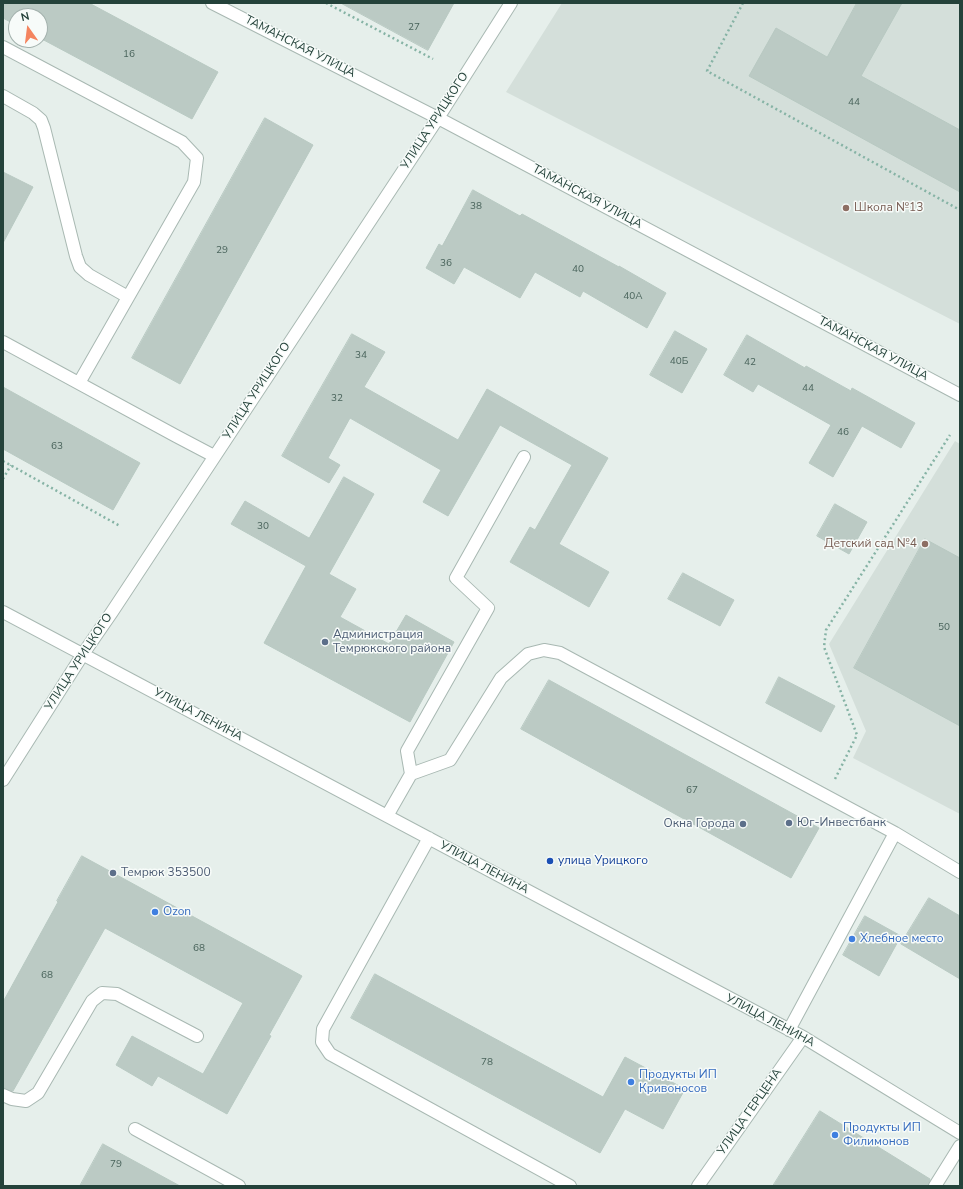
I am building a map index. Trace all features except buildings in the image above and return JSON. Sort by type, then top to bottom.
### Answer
[{"type":"street","name":"ТАМАНСКАЯ УЛИЦА","points":[[212,3],[438,118],[960,395]]},
{"type":"street","name":"УЛИЦА УРИЦКОГО","points":[[3,780],[83,654],[438,118],[512,3]]},
{"type":"street","points":[[3,47],[182,142],[197,158],[194,182],[79,383]]},
{"type":"street","points":[[3,96],[33,113],[41,120],[76,256],[80,266],[89,275],[128,297]]},
{"type":"street","points":[[3,342],[214,456]]},
{"type":"street","points":[[387,816],[411,774],[407,752],[488,608],[456,578],[524,458]]},
{"type":"street","name":"УЛИЦА ЛЕНИНА","points":[[3,612],[803,1037],[960,1132]]},
{"type":"street","points":[[411,774],[450,760],[501,678],[528,654],[544,650],[560,653],[895,833],[960,872]]},
{"type":"street","points":[[789,1030],[895,833]]},
{"type":"street","points":[[429,838],[323,1029],[322,1042],[330,1054],[570,1186]]},
{"type":"street","points":[[3,1095],[12,1099],[26,1101],[38,1093],[92,1002],[102,993],[117,994],[197,1036]]},
{"type":"street","name":"УЛИЦА ГЕРЦЕНА","points":[[698,1186],[803,1037]]},
{"type":"street","points":[[135,1129],[239,1186]]},
{"type":"street","points":[[935,1186],[960,1146]]},
{"type":"path","points":[[326,3],[433,59]]},
{"type":"path","points":[[744,3],[707,71],[960,210]]},
{"type":"path","points":[[826,796],[857,735],[824,648],[826,630],[950,435]]},
{"type":"path","points":[[3,461],[120,526]]},
{"type":"path","points":[[3,479],[11,465]]},
{"type":"shaded area","name":"Школа №13","points":[[562,3],[960,3],[960,324],[506,92]]},
{"type":"shaded area","name":"Детский сад №4","points":[[955,441],[960,444],[960,814],[853,758],[866,731],[829,644]]},
{"type":"place","name":"Школа №13","points":[[846,208]]},
{"type":"place","name":"Детский сад №4","points":[[925,544]]},
{"type":"place","name":"Администрация Темрюкского района","points":[[325,642]]},
{"type":"place","name":"Юг-Инвестбанк","points":[[789,823]]},
{"type":"place","name":"Окна Города","points":[[743,824]]},
{"type":"place","name":"улица Урицкого","points":[[550,861]]},
{"type":"place","name":"Темрюк 353500","points":[[113,873]]},
{"type":"place","name":"Ozon","points":[[155,912]]},
{"type":"place","name":"Хлебное место","points":[[852,939]]},
{"type":"place","name":"Продукты ИП Кривоносов","points":[[631,1082]]},
{"type":"place","name":"Продукты ИП Филимонов","points":[[835,1135]]}]
